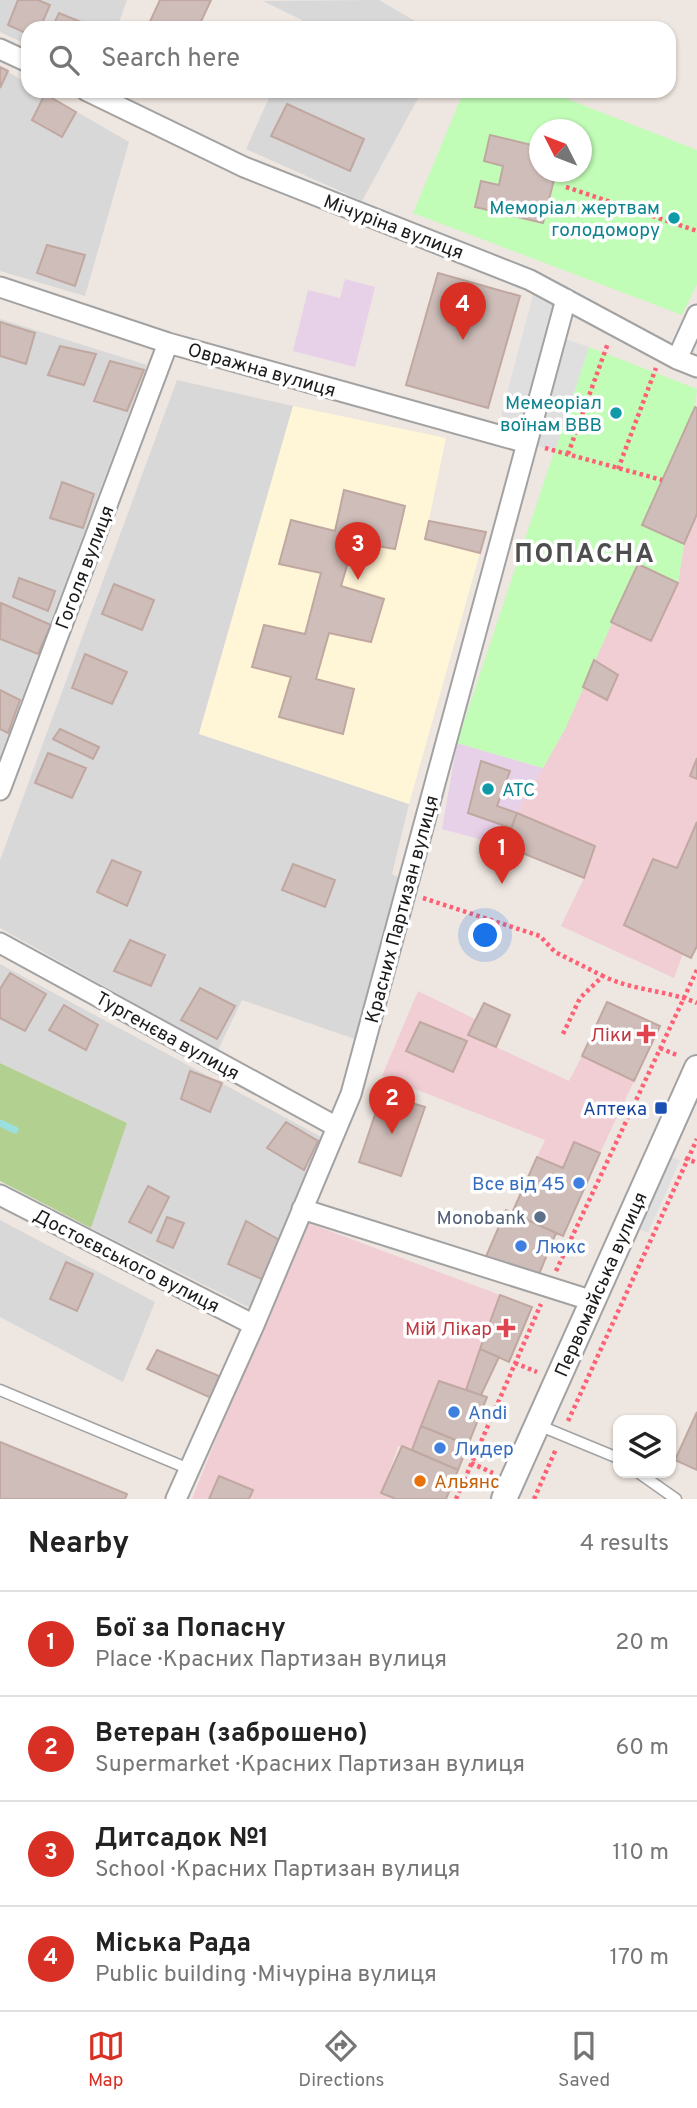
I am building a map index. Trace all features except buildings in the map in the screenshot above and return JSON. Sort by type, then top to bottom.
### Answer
[{"type":"street","points":[[0,49],[21,59]]},
{"type":"street","name":"Мічуріна вулиця","points":[[101,98],[244,167],[530,279],[669,355],[697,367]]},
{"type":"street","name":"Овражна вулиця","points":[[0,287],[168,343],[527,443]]},
{"type":"street","name":"Красних Партизан вулиця","points":[[176,1499],[254,1325],[351,1094],[566,299]]},
{"type":"street","points":[[669,355],[697,315]]},
{"type":"street","name":"Гоголя вулиця","points":[[0,790],[168,343]]},
{"type":"street","name":"Тургенєва вулиця","points":[[0,943],[337,1127]]},
{"type":"street","name":"Первомайська вулиця","points":[[503,1499],[697,1068]]},
{"type":"street","name":"Достоєвського вулиця","points":[[0,1195],[254,1325]]},
{"type":"street","points":[[302,1209],[593,1301]]},
{"type":"lane","points":[[0,1390],[189,1469]]},
{"type":"lane","points":[[537,1424],[613,1456]]},
{"type":"lane","points":[[646,1478],[676,1499]]},
{"type":"path","points":[[566,187],[697,231]]},
{"type":"path","points":[[568,454],[614,325]]},
{"type":"path","points":[[618,468],[669,355]]},
{"type":"path","points":[[527,443],[662,480]]},
{"type":"path","points":[[406,893],[540,936],[555,952],[616,983],[697,1003]]},
{"type":"path","points":[[456,1499],[548,1287],[697,970]]},
{"type":"path","points":[[563,1034],[580,998],[603,976]]},
{"type":"path","points":[[534,1499],[697,1139]]},
{"type":"path","points":[[688,1159],[697,1163]]},
{"type":"shaded area","points":[[0,0],[127,0],[120,21],[21,21],[21,42],[0,32]]},
{"type":"shaded area","points":[[379,0],[415,21],[302,21],[263,1]]},
{"type":"shaded area","points":[[0,67],[21,80],[21,98],[53,98],[129,142],[85,296],[0,271]]},
{"type":"shaded area","points":[[269,98],[418,98],[362,201],[246,149]]},
{"type":"shaded area","points":[[345,279],[375,287],[355,367],[293,351],[308,290],[340,298]]},
{"type":"shaded area","points":[[533,295],[558,302],[524,422],[501,416]]},
{"type":"shaded area","points":[[0,319],[147,365],[0,756]]},
{"type":"shaded area","points":[[556,336],[589,347],[555,451],[527,443]]},
{"type":"shaded area","points":[[177,380],[293,406],[199,733],[409,804],[392,874],[401,879],[358,1040],[242,1000],[218,1050],[0,928],[0,860]]},
{"type":"shaded area","points":[[293,406],[446,438],[425,539],[480,553],[409,804],[199,734]]},
{"type":"shaded area","points":[[697,514],[697,758],[690,775],[697,779],[697,822],[677,868],[653,859],[624,925],[683,954],[674,978],[561,926],[584,878],[505,846],[517,813],[564,731],[611,622],[651,640],[678,583],[684,544]]},
{"type":"shaded area","points":[[457,743],[543,768],[517,813],[505,846],[442,829]]},
{"type":"shaded area","points":[[0,964],[325,1139],[252,1309],[91,1228],[127,1123],[0,1063]]},
{"type":"shaded area","points":[[418,991],[475,1019],[484,1003],[510,1015],[496,1047],[569,1081],[582,1056],[634,1081],[600,1153],[574,1142],[563,1168],[537,1157],[545,1140],[382,1076]]},
{"type":"shaded area","points":[[669,1156],[680,1160],[648,1233],[638,1229]]},
{"type":"shaded area","points":[[0,1220],[155,1302],[123,1382],[0,1317]]},
{"type":"shaded area","points":[[303,1221],[500,1295],[466,1390],[439,1381],[412,1450],[398,1446],[382,1493],[396,1499],[192,1499]]},
{"type":"green space","points":[[461,98],[565,98],[697,150],[697,284],[682,315],[413,213]]},
{"type":"green space","points":[[589,347],[697,389],[695,407],[642,525],[684,544],[678,583],[638,564],[566,727],[543,768],[457,743]]},
{"type":"green space","points":[[0,1063],[127,1123],[91,1228],[0,1181]]},
{"type":"waterway","points":[[0,1123],[15,1130]]},
{"type":"place","name":"Меморіал жертвам голодомору","points":[[674,218]]},
{"type":"place","name":"Міська Рада","points":[[463,340]]},
{"type":"place","name":"Мемеоріал воїнам ВВВ","points":[[616,413]]},
{"type":"place","name":"Дитсадок №1","points":[[358,580]]},
{"type":"place","name":"АТС","points":[[488,789]]},
{"type":"place","name":"Бої за Попасну","points":[[502,884]]},
{"type":"place","name":"Ліки","points":[[646,1034]]},
{"type":"place","name":"Аптека","points":[[661,1108]]},
{"type":"place","name":"Ветеран (заброшено)","points":[[392,1134]]},
{"type":"place","name":"Все від 45","points":[[579,1183]]},
{"type":"place","name":"Monobank","points":[[540,1217]]},
{"type":"place","name":"Люкс","points":[[521,1246]]},
{"type":"place","name":"Мій Лікар","points":[[506,1328]]},
{"type":"place","name":"Andi","points":[[454,1412]]},
{"type":"place","name":"Лидер","points":[[440,1448]]},
{"type":"place","name":"Альянс","points":[[420,1481]]},
{"type":"district","name":"ПОПАСНА","points":[[585,553]]}]
